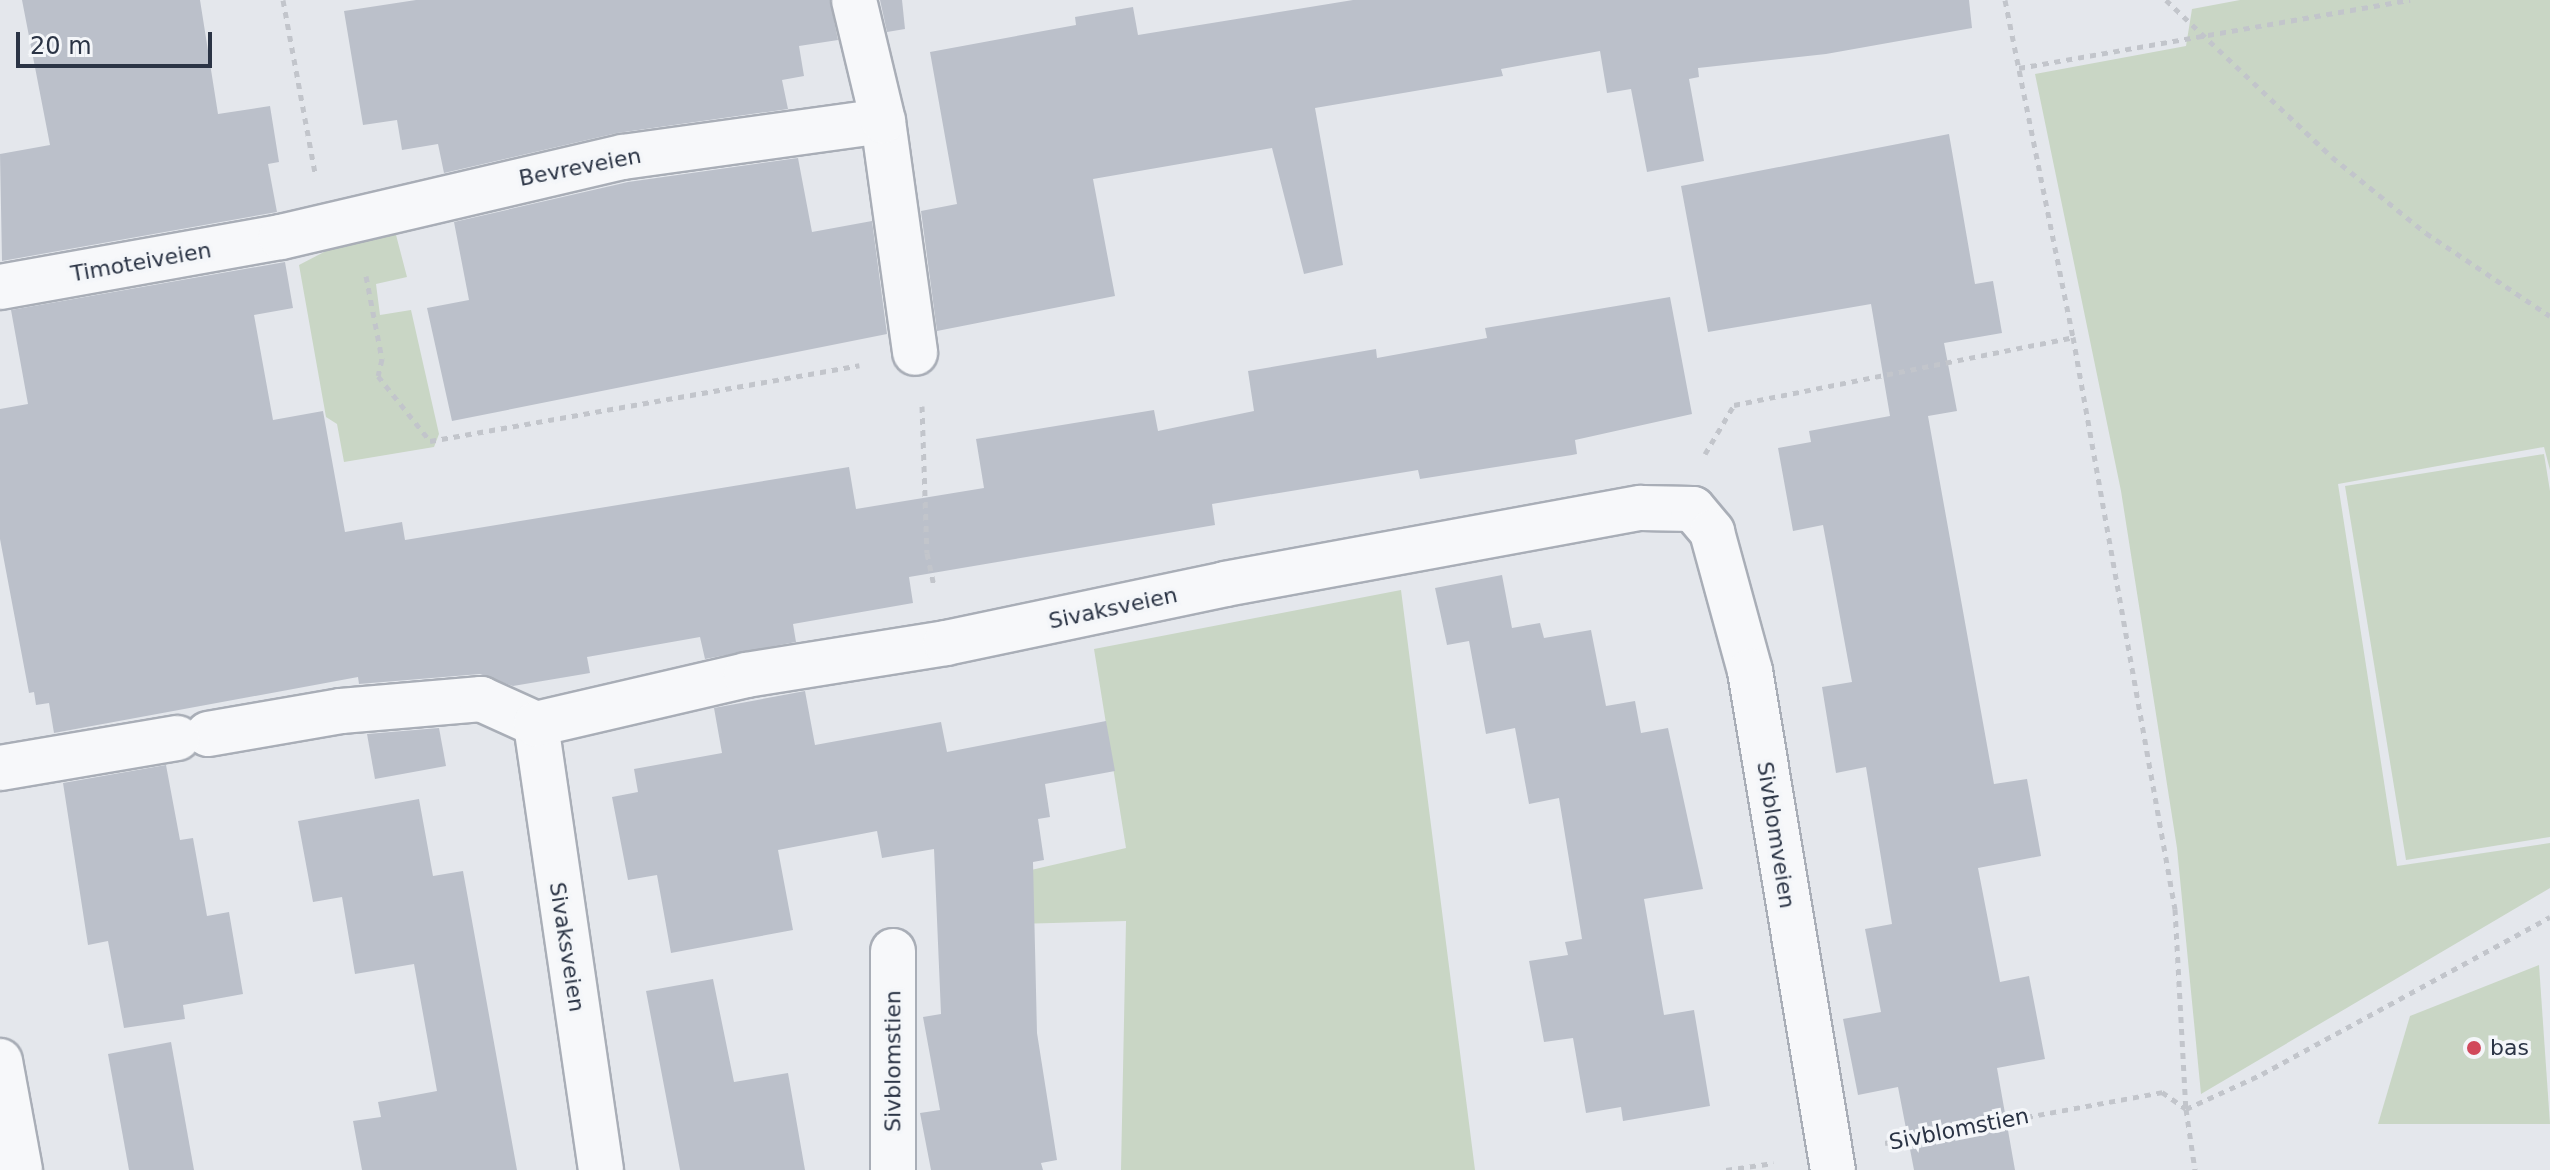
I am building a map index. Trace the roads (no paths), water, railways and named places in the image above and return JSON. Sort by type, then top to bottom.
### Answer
[{"type":"street","points":[[854,0],[883,121],[915,353]]},
{"type":"street","name":"Bevreveien","points":[[281,237],[623,157],[883,121]]},
{"type":"street","name":"Timoteiveien","points":[[0,287],[281,237]]},
{"type":"street","name":"Sivaksveien","points":[[601,1170],[536,724],[746,675],[946,643],[1225,584],[1641,508],[1693,509]]},
{"type":"street","name":"Sivblomveien","points":[[1693,509],[1712,532],[1750,671],[1832,1162]]},
{"type":"street","points":[[0,768],[341,711],[481,699],[536,724]]},
{"type":"street","name":"Sivblomstien","points":[[893,951],[893,1170]]},
{"type":"street","points":[[0,1061],[20,1170]]},
{"type":"place","name":"bas","points":[[2474,1048]]}]
